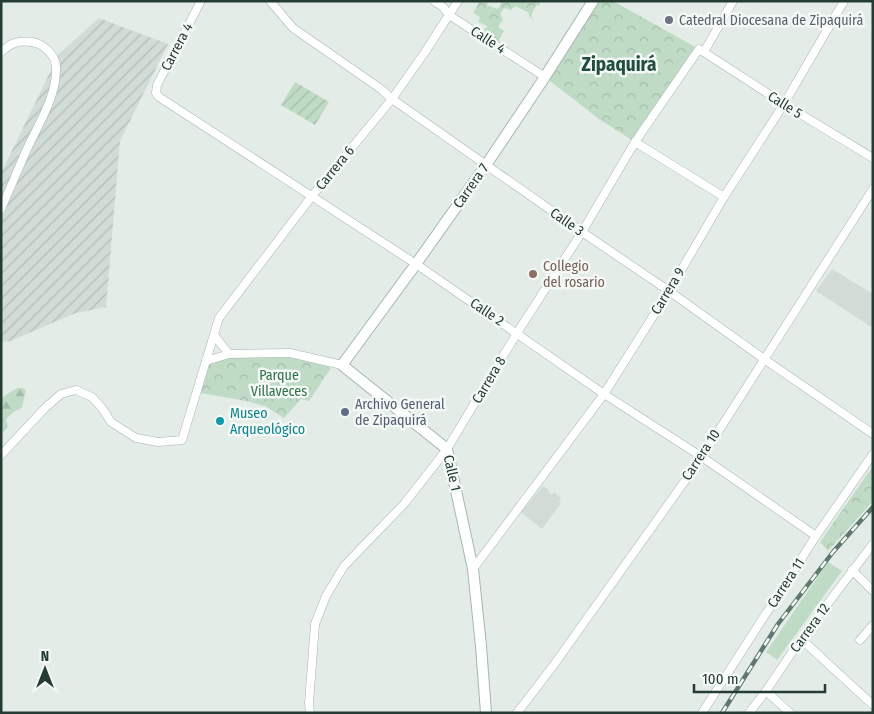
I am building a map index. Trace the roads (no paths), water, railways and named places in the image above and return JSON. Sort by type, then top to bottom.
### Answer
[{"type":"street","name":"Carrera 4","points":[[156,93],[157,84],[201,1]]},
{"type":"street","name":"Calle 3","points":[[270,1],[293,28],[382,89],[392,99],[486,165],[873,434]]},
{"type":"street","name":"Calle 4","points":[[434,1],[443,7],[449,15],[545,77]]},
{"type":"street","name":"Carrera 6","points":[[1,455],[46,407],[61,394],[76,390],[92,397],[111,422],[136,438],[158,442],[182,440],[219,318],[312,196],[392,99],[458,1]]},
{"type":"street","name":"Carrera 7","points":[[342,365],[486,165],[593,1]]},
{"type":"street","name":"Carrera 8","points":[[310,713],[309,703],[315,624],[326,596],[344,566],[404,504],[447,449],[582,232],[635,142],[702,51],[733,1]]},
{"type":"street","name":"Carrera 9","points":[[473,568],[604,394],[669,291],[724,197],[784,104],[844,1]]},
{"type":"street","points":[[1,52],[8,46],[22,40],[36,43],[51,52],[57,66],[53,93],[1,209]]},
{"type":"street","name":"Calle 5","points":[[702,51],[873,158]]},
{"type":"street","name":"Calle 2","points":[[156,93],[159,98],[416,264],[604,394],[702,457],[816,536]]},
{"type":"street","points":[[635,142],[724,197]]},
{"type":"street","name":"Carrera 10","points":[[517,713],[553,666],[702,457],[873,189]]},
{"type":"street","points":[[214,335],[229,354]]},
{"type":"street","name":"Calle 1","points":[[206,361],[229,354],[290,353],[342,365],[447,449],[473,568],[482,646],[486,713]]},
{"type":"street","name":"Carrera 11","points":[[702,713],[816,536],[873,454]]},
{"type":"street","name":"Carrera 12","points":[[749,713],[801,639],[873,544]]},
{"type":"street","points":[[852,570],[873,591]]},
{"type":"street","points":[[860,640],[873,625]]},
{"type":"street","points":[[801,639],[873,705]]},
{"type":"street","points":[[766,691],[790,713]]},
{"type":"railway","points":[[722,713],[778,624],[833,552],[873,507]]},
{"type":"place","name":"Catedral Diocesana de Zipaquirá","points":[[669,20]]},
{"type":"place","name":"Collegio del rosario","points":[[533,274]]},
{"type":"place","name":"Archivo General de Zipaquirá","points":[[345,412]]},
{"type":"place","name":"Museo Arqueológico","points":[[220,421]]},
{"type":"district","name":"Zipaquirá","points":[[619,64]]},
{"type":"park label","name":"Parque Villaveces","points":[[279,384]]}]
